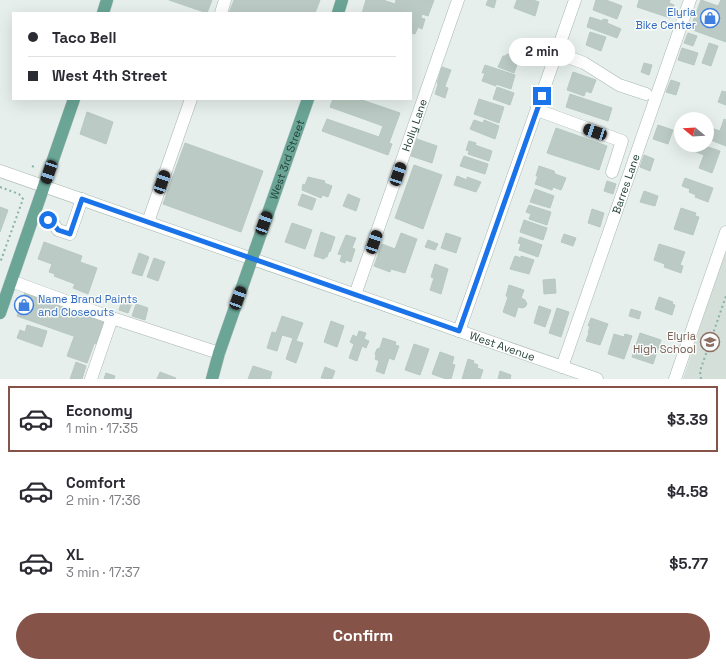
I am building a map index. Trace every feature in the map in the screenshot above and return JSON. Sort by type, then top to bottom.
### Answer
[{"type":"main road","points":[[103,12],[107,0]]},
{"type":"main road","points":[[338,12],[342,0]]},
{"type":"main road","points":[[0,313],[74,100]]},
{"type":"main road","name":"West 3rd Street","points":[[212,379],[219,352],[308,100]]},
{"type":"street","points":[[221,12],[225,0]]},
{"type":"street","name":"Holly Lane","points":[[355,295],[458,0]]},
{"type":"street","points":[[459,331],[576,0]]},
{"type":"street","name":"Barres Lane","points":[[562,367],[690,0]]},
{"type":"street","points":[[557,53],[584,63],[619,85],[646,94]]},
{"type":"street","points":[[148,222],[191,100]]},
{"type":"street","points":[[537,110],[622,141],[612,172]]},
{"type":"street","name":"West Avenue","points":[[0,171],[597,379]]},
{"type":"street","points":[[34,215],[52,222],[58,230],[70,234],[82,199]]},
{"type":"street","points":[[675,379],[726,232]]},
{"type":"street","points":[[11,281],[112,318],[219,352]]},
{"type":"street","points":[[91,379],[112,318]]},
{"type":"path","points":[[0,187],[19,194],[23,199],[0,264]]},
{"type":"path","points":[[701,379],[700,371],[726,296]]},
{"type":"shaded area","name":"Elyria High School","points":[[726,251],[726,379],[683,379],[707,306]]},
{"type":"building","points":[[169,0],[212,0],[207,12]]},
{"type":"building","points":[[234,0],[320,0],[315,12],[229,12]]},
{"type":"building","points":[[366,0],[383,0],[395,4],[396,0],[434,0],[428,16],[422,14],[421,18],[425,19],[422,29],[418,27],[415,34],[412,33],[412,12],[362,12]]},
{"type":"building","points":[[488,0],[496,0],[494,8],[486,5]]},
{"type":"building","points":[[517,0],[533,0],[539,2],[535,16],[514,8]]},
{"type":"building","points":[[596,0],[606,0],[622,6],[617,19],[593,10]]},
{"type":"building","points":[[639,0],[670,0],[669,3],[674,5],[670,18],[637,7]]},
{"type":"building","name":"Elyria Bike Center","points":[[701,0],[718,6],[721,0],[726,0],[726,42],[690,29]]},
{"type":"building","points":[[590,17],[602,21],[603,19],[608,20],[607,23],[621,29],[617,38],[587,27]]},
{"type":"building","points":[[590,32],[606,37],[601,51],[586,45]]},
{"type":"building","points":[[688,33],[697,36],[693,46],[684,43]]},
{"type":"building","points":[[709,43],[718,46],[711,66],[702,63]]},
{"type":"building","points":[[682,48],[698,53],[694,65],[678,60]]},
{"type":"building","points":[[508,54],[519,59],[514,73],[498,67],[503,56]]},
{"type":"building","points":[[644,63],[652,65],[649,75],[641,72]]},
{"type":"building","points":[[485,65],[515,75],[511,89],[482,81],[485,73],[482,73]]},
{"type":"building","points":[[442,67],[451,70],[445,86],[437,83]]},
{"type":"building","points":[[573,72],[596,80],[591,93],[586,91],[584,96],[567,90]]},
{"type":"building","points":[[671,80],[680,83],[676,95],[666,92]]},
{"type":"building","points":[[438,84],[448,88],[445,98],[435,94]]},
{"type":"building","points":[[497,87],[514,93],[510,105],[493,99]]},
{"type":"building","points":[[722,91],[726,92],[726,105],[718,102]]},
{"type":"building","points":[[570,94],[612,108],[608,121],[566,107]]},
{"type":"building","points":[[479,99],[504,107],[499,123],[474,114]]},
{"type":"building","points":[[333,100],[362,100],[400,113],[389,143],[392,144],[388,155],[322,131],[327,119],[379,137],[383,126],[330,107]]},
{"type":"building","points":[[87,112],[113,122],[106,144],[80,134]]},
{"type":"building","points":[[724,119],[726,120],[726,146],[714,141],[714,129],[720,131]]},
{"type":"building","points":[[474,120],[483,123],[484,120],[499,126],[495,139],[470,129]]},
{"type":"building","points":[[658,125],[673,130],[668,144],[653,139]]},
{"type":"building","points":[[556,128],[607,146],[599,170],[547,153]]},
{"type":"building","points":[[417,139],[437,146],[432,163],[411,156]]},
{"type":"building","points":[[469,141],[476,143],[475,145],[492,151],[489,161],[468,154],[469,151],[466,150]]},
{"type":"building","points":[[185,143],[263,171],[241,232],[163,204]]},
{"type":"building","points":[[714,149],[720,151],[712,173],[699,168],[704,155],[696,152],[714,152]]},
{"type":"building","points":[[644,155],[654,159],[650,171],[640,167]]},
{"type":"building","points":[[464,156],[488,164],[485,174],[460,166]]},
{"type":"building","points":[[414,165],[442,175],[423,229],[395,218]]},
{"type":"building","points":[[539,166],[554,171],[555,174],[566,178],[561,190],[553,187],[552,190],[535,184]]},
{"type":"building","points":[[457,176],[467,180],[467,177],[481,182],[476,192],[454,185]]},
{"type":"building","points":[[308,177],[325,181],[324,183],[332,186],[328,197],[322,195],[321,198],[302,190],[303,184],[305,185]]},
{"type":"building","points":[[685,178],[713,188],[708,202],[695,197],[696,195],[689,192],[690,189],[682,186]]},
{"type":"building","points":[[607,181],[616,184],[613,194],[604,191]]},
{"type":"building","points":[[535,189],[554,196],[550,208],[530,202]]},
{"type":"building","points":[[644,191],[658,196],[655,206],[640,202]]},
{"type":"building","points":[[302,194],[316,199],[312,210],[298,205]]},
{"type":"building","points":[[348,194],[360,199],[356,211],[343,206]]},
{"type":"building","points":[[529,205],[551,212],[547,225],[529,219],[531,214],[526,212]]},
{"type":"building","points":[[0,207],[8,210],[0,232]]},
{"type":"building","points":[[681,208],[696,213],[695,216],[699,217],[693,235],[674,229]]},
{"type":"building","points":[[592,209],[604,213],[600,227],[588,223]]},
{"type":"building","points":[[524,220],[547,228],[543,240],[520,232]]},
{"type":"building","points":[[292,223],[312,230],[305,249],[285,242]]},
{"type":"building","points":[[321,232],[335,237],[330,252],[329,251],[327,257],[324,259],[314,256]]},
{"type":"building","points":[[401,233],[417,239],[405,273],[391,269],[390,272],[374,266],[382,244],[395,249]]},
{"type":"building","points":[[446,233],[461,238],[456,253],[441,248]]},
{"type":"building","points":[[564,234],[576,238],[573,246],[561,242]]},
{"type":"building","points":[[346,235],[356,238],[352,248],[355,249],[351,262],[346,260],[345,263],[340,261],[342,255],[338,254]]},
{"type":"building","points":[[520,237],[542,245],[538,257],[519,250],[521,244],[518,243]]},
{"type":"building","points":[[428,240],[438,244],[435,250],[425,247]]},
{"type":"building","points":[[44,242],[82,256],[80,262],[97,268],[88,294],[73,288],[75,284],[54,276],[55,274],[49,272],[52,264],[38,259]]},
{"type":"building","points":[[659,244],[685,252],[680,265],[683,266],[681,273],[664,267],[665,264],[654,260]]},
{"type":"building","points":[[139,253],[149,257],[142,276],[132,273]]},
{"type":"building","points":[[515,256],[521,258],[521,256],[534,260],[529,274],[510,269]]},
{"type":"building","points":[[154,258],[165,262],[158,281],[147,277]]},
{"type":"building","points":[[435,264],[448,269],[441,294],[430,290],[434,278],[431,277]]},
{"type":"building","points":[[555,279],[556,293],[544,294],[543,280]]},
{"type":"building","points":[[509,285],[524,290],[521,298],[525,300],[527,304],[522,308],[518,307],[515,317],[503,312],[508,297],[506,296]]},
{"type":"building","points":[[25,292],[105,320],[96,344],[17,316]]},
{"type":"building","points":[[659,297],[673,302],[672,304],[675,305],[672,315],[655,309]]},
{"type":"building","points":[[122,300],[132,303],[128,313],[119,310]]},
{"type":"building","points":[[136,304],[148,308],[145,320],[132,316]]},
{"type":"building","points":[[539,306],[551,310],[545,327],[534,323]]},
{"type":"building","points":[[557,308],[569,312],[561,337],[549,333]]},
{"type":"building","points":[[631,309],[641,312],[639,319],[629,316]]},
{"type":"building","points":[[282,316],[303,323],[296,341],[303,343],[296,363],[286,359],[293,338],[282,335],[277,351],[267,348],[272,332],[276,333]]},
{"type":"building","points":[[591,318],[608,324],[600,345],[586,341],[590,326],[588,326]]},
{"type":"building","points":[[331,321],[344,326],[337,347],[324,342]]},
{"type":"building","points":[[27,325],[47,331],[42,347],[17,338],[20,330],[25,332]]},
{"type":"building","points":[[359,331],[366,333],[364,339],[369,341],[366,348],[362,346],[357,361],[349,358],[354,344],[350,342],[353,335],[357,337]]},
{"type":"building","points":[[640,333],[661,340],[653,364],[632,357]]},
{"type":"building","points":[[614,334],[624,337],[625,334],[632,336],[624,359],[608,354]]},
{"type":"building","points":[[74,337],[94,344],[87,363],[67,356]]},
{"type":"building","points":[[383,338],[396,342],[395,345],[399,346],[394,360],[389,358],[384,374],[376,371],[379,361],[375,359],[375,354],[377,349],[380,348]]},
{"type":"building","points":[[414,344],[429,349],[420,375],[405,370]]},
{"type":"building","points":[[440,352],[454,357],[452,364],[455,365],[451,379],[446,379],[432,374]]},
{"type":"building","points":[[468,359],[474,361],[473,363],[478,365],[477,368],[483,370],[480,379],[462,379]]},
{"type":"building","points":[[76,362],[86,366],[82,379],[70,379]]},
{"type":"building","points":[[253,366],[272,372],[270,379],[248,379]]},
{"type":"building","points":[[325,367],[335,371],[332,379],[321,378]]},
{"type":"building","points":[[500,371],[511,375],[510,379],[498,379]]},
{"type":"building","points":[[160,372],[176,378],[157,379]]},
{"type":"building","points":[[106,373],[115,376],[114,379],[104,379]]},
{"type":"place","name":"Elyria Bike Center","points":[[710,18]]},
{"type":"place","name":"Name Brand Paints and Closeouts","points":[[24,305]]},
{"type":"place","name":"Elyria High School","points":[[710,342]]},
{"type":"route","points":[[48,220],[52,222],[58,230],[70,234],[82,199],[459,331],[542,96]]}]
